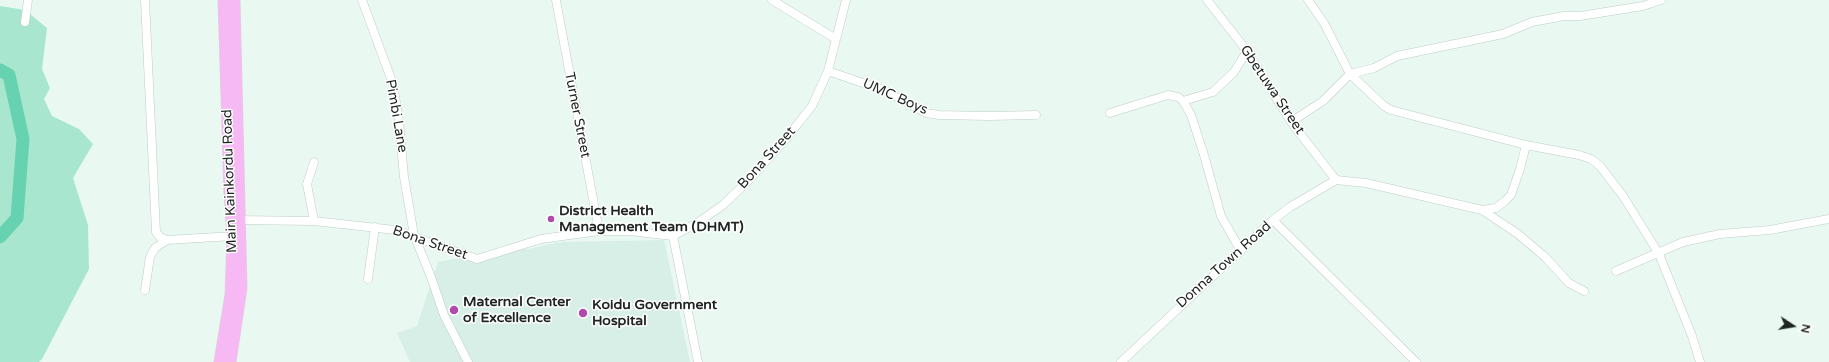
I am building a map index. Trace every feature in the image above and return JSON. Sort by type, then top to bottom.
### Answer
[{"type":"main road","name":"Main Kainkordu Road","points":[[224,0],[230,30],[240,194],[233,236],[226,362]]},
{"type":"main road","name":"Main Kainkordu Road","points":[[234,0],[230,30],[236,220]]},
{"type":"main road","points":[[226,362],[241,288],[236,220]]},
{"type":"street","points":[[25,22],[28,0]]},
{"type":"street","points":[[145,0],[156,232],[160,238],[167,240],[233,236]]},
{"type":"street","name":"Pimbi Lane","points":[[362,0],[393,84],[400,121],[404,177],[414,236],[431,277],[444,315],[468,362]]},
{"type":"street","name":"Turner Street","points":[[556,0],[599,231]]},
{"type":"street","points":[[772,0],[836,39]]},
{"type":"street","name":"Bona Street","points":[[236,220],[314,221],[395,230],[477,259],[542,239],[599,231],[629,231],[673,236],[697,223],[723,205],[746,183],[785,140],[812,106],[828,71],[846,0]]},
{"type":"street","name":"Gbetuwa Street","points":[[1207,0],[1247,51],[1291,122],[1336,180]]},
{"type":"street","points":[[1308,0],[1324,24],[1350,74],[1384,106],[1391,110],[1526,145],[1578,155],[1591,159],[1600,166],[1623,196],[1658,254],[1692,336],[1700,362]]},
{"type":"street","points":[[1291,122],[1323,101],[1350,74],[1374,68],[1397,56],[1503,34],[1532,22],[1564,16],[1580,16],[1643,6],[1661,0]]},
{"type":"street","points":[[1183,101],[1213,92],[1234,72],[1247,51]]},
{"type":"street","name":"UMC Boys","points":[[828,71],[886,91],[926,113],[939,115],[1036,116]]},
{"type":"street","points":[[1110,113],[1168,95],[1178,97],[1183,101],[1191,115],[1202,148],[1221,216],[1241,251]]},
{"type":"street","points":[[1482,210],[1496,208],[1505,202],[1511,195],[1526,145]]},
{"type":"street","points":[[314,162],[307,184],[314,221]]},
{"type":"street","points":[[1336,180],[1366,183],[1482,210],[1518,234],[1545,257],[1569,283],[1584,291]]},
{"type":"street","name":"Donna Town Road","points":[[1121,362],[1273,220],[1290,207],[1336,180]]},
{"type":"street","points":[[1616,271],[1683,242],[1720,234],[1770,230],[1829,219]]},
{"type":"street","points":[[1273,220],[1416,362]]},
{"type":"street","points":[[368,279],[375,227]]},
{"type":"street","points":[[673,236],[698,362]]},
{"type":"street","points":[[145,290],[150,257],[155,248],[167,240]]},
{"type":"shaded area","name":"Koidu Government Hospital","points":[[664,240],[690,362],[410,362],[397,333],[417,326],[438,262],[501,249],[528,249],[561,242]]},
{"type":"green space","points":[[0,6],[25,10],[47,28],[42,69],[50,88],[44,99],[52,116],[79,129],[93,144],[73,178],[88,225],[89,269],[42,359],[39,362],[0,362]]},
{"type":"waterway","points":[[0,70],[9,75],[23,139],[17,218],[0,237]]},
{"type":"place","name":"District Health Management Team (DHMT)","points":[[551,219]]},
{"type":"place","name":"Maternal Center of Excellence","points":[[454,310]]},
{"type":"place","name":"Koidu Government Hospital","points":[[583,313]]}]
